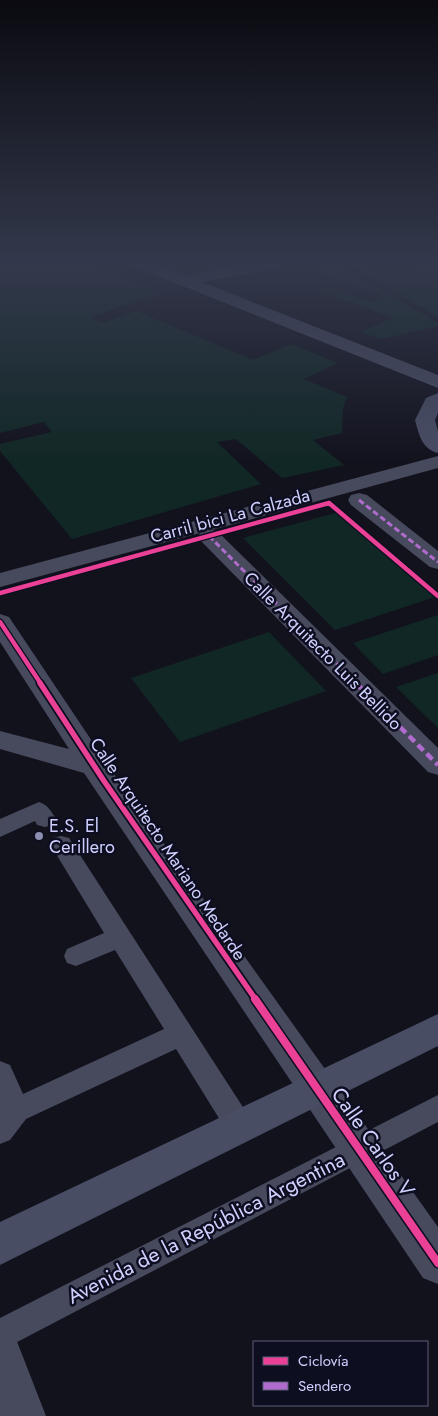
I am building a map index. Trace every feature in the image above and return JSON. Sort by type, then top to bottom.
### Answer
[{"type":"street","points":[[304,329],[438,382]]},
{"type":"street","points":[[438,399],[433,402],[425,420],[430,439],[438,447]]},
{"type":"street","points":[[0,580],[438,462]]},
{"type":"street","points":[[359,500],[438,562]]},
{"type":"street","name":"Calle Arquitecto Luis Bellido","points":[[209,536],[438,765]]},
{"type":"street","name":"Calle Arquitecto Mariano Medarde","points":[[0,622],[93,766],[316,1089]]},
{"type":"street","points":[[0,740],[93,766]]},
{"type":"street","points":[[0,1244],[438,1030]]},
{"type":"street","name":"Calle Carlos V","points":[[316,1089],[360,1148],[438,1263]]},
{"type":"street","points":[[0,1355],[23,1416]]},
{"type":"lane","points":[[0,830],[39,810],[45,819]]},
{"type":"lane","points":[[61,844],[240,1127]]},
{"type":"lane","points":[[76,956],[120,937]]},
{"type":"lane","points":[[0,1131],[16,1110],[181,1034]]},
{"type":"lane","points":[[0,1073],[16,1110]]},
{"type":"lane","name":"Avenida de la República Argentina","points":[[0,1335],[438,1108]]},
{"type":"green space","points":[[0,329],[180,329],[253,360],[291,344],[338,363],[304,379],[347,397],[343,408],[342,433],[313,440],[344,465],[282,478],[236,439],[217,442],[261,484],[72,539],[0,451],[0,444],[52,432],[44,422],[0,433]]},
{"type":"green space","points":[[367,329],[425,329],[382,339],[360,332]]},
{"type":"green space","points":[[339,512],[438,596],[335,630],[243,538]]},
{"type":"green space","points":[[438,615],[438,655],[383,674],[353,643]]},
{"type":"green space","points":[[269,632],[326,691],[180,742],[131,678]]},
{"type":"green space","points":[[438,673],[438,728],[396,687]]},
{"type":"marked path","points":[[359,500],[438,562]]},
{"type":"marked path","points":[[209,536],[438,765]]},
{"type":"cycle path","name":"Carril bici La Calzada","points":[[0,593],[329,503],[438,596]]},
{"type":"cycle path","points":[[0,622],[104,781],[438,1263]]},
{"type":"place","name":"E.S. El Cerillero","points":[[39,836]]}]
